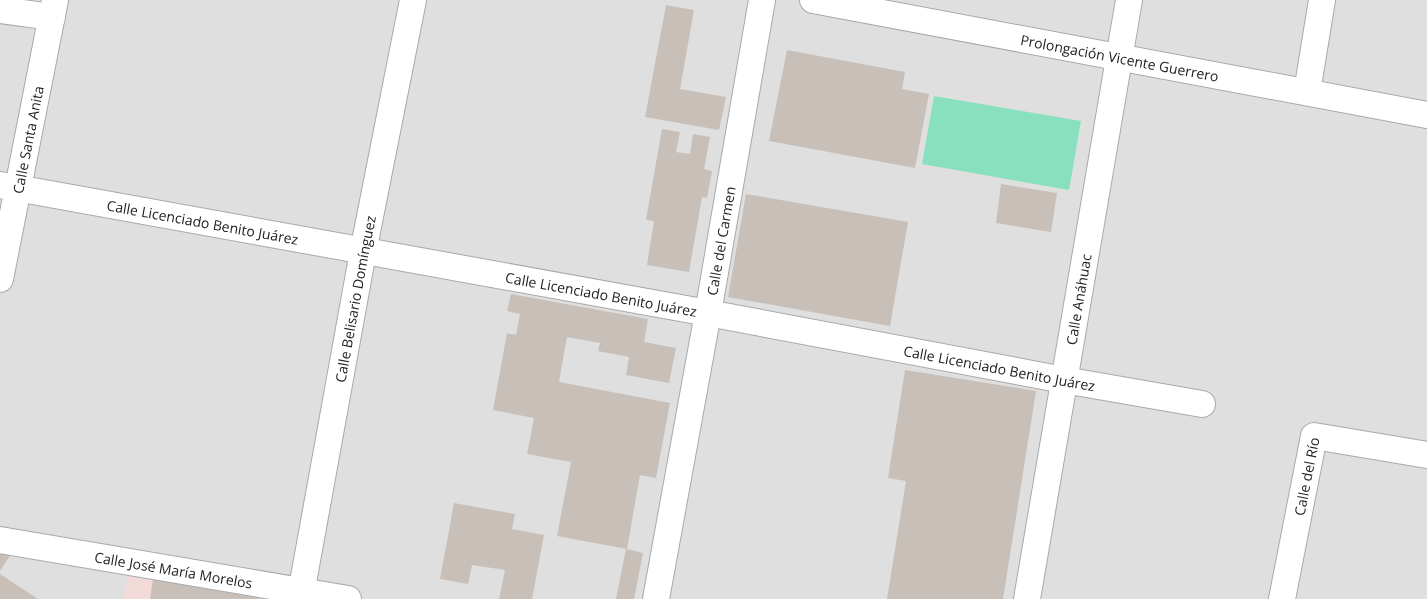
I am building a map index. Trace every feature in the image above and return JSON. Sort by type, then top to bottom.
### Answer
[{"type":"street","name":"Calle Belisario Domínguez","points":[[300,595],[363,252],[413,0]]},
{"type":"street","name":"Calle del Carmen","points":[[656,599],[762,0]]},
{"type":"street","name":"Prolongación Vicente Guerrero","points":[[813,0],[1427,115]]},
{"type":"street","name":"Calle Anáhuac","points":[[1027,599],[1129,0]]},
{"type":"street","points":[[1307,92],[1322,0]]},
{"type":"street","points":[[0,10],[53,8]]},
{"type":"street","name":"Calle Santa Anita","points":[[0,279],[9,187],[53,8]]},
{"type":"street","name":"Calle Licenciado Benito Juárez","points":[[9,187],[1202,404]]},
{"type":"street","name":"Calle del Río","points":[[1282,599],[1314,436],[1426,448]]},
{"type":"street","name":"Calle José María Morelos","points":[[0,540],[300,595],[348,599]]},
{"type":"shaded area","points":[[0,0],[1427,0],[1427,599],[0,599]]},
{"type":"shaded area","points":[[128,576],[271,599],[123,599]]},
{"type":"green space","points":[[934,96],[1081,121],[1069,190],[922,164]]},
{"type":"building","points":[[666,5],[694,10],[680,89],[726,97],[719,130],[645,117]]},
{"type":"building","points":[[787,50],[905,72],[902,89],[929,94],[915,168],[769,141]]},
{"type":"building","points":[[662,129],[680,132],[676,152],[690,154],[693,134],[710,137],[704,169],[712,171],[707,198],[702,197],[689,272],[647,265],[654,221],[646,220]]},
{"type":"building","points":[[1001,184],[1057,193],[1051,232],[996,223]]},
{"type":"building","points":[[746,194],[908,222],[890,326],[728,297]]},
{"type":"building","points":[[511,294],[648,319],[644,342],[676,348],[669,383],[626,375],[629,357],[598,351],[600,343],[567,337],[559,382],[670,403],[656,478],[640,475],[627,549],[557,536],[571,462],[527,454],[534,418],[493,410],[507,333],[516,335],[520,314],[507,311]]},
{"type":"building","points":[[905,370],[1036,391],[1003,599],[887,599],[906,481],[888,478]]},
{"type":"building","points":[[454,503],[515,514],[512,529],[544,535],[532,599],[499,599],[505,570],[472,565],[468,584],[440,579]]},
{"type":"building","points":[[626,549],[643,553],[634,599],[616,599]]},
{"type":"building","points":[[0,551],[11,554],[0,571]]},
{"type":"building","points":[[0,574],[38,599],[0,599]]},
{"type":"building","points":[[153,579],[259,598],[259,599],[150,599]]}]
